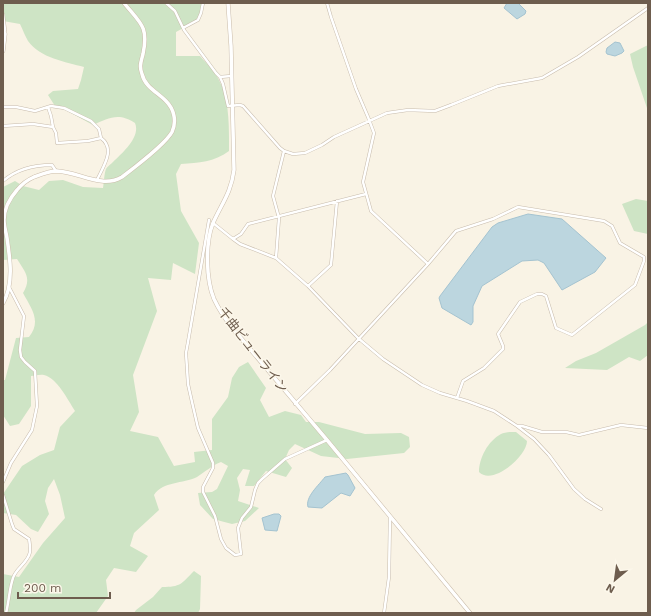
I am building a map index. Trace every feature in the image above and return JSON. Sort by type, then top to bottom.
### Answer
[{"type":"street","points":[[3,303],[9,287],[10,269],[4,220],[8,204],[14,193],[26,181],[42,173],[56,171],[97,180],[116,180],[122,177],[165,141],[172,132],[174,114],[171,108],[164,99],[145,83],[142,76],[140,66],[145,43],[144,28],[138,18],[124,3]]},
{"type":"street","points":[[166,3],[175,11],[183,28],[193,43],[220,77],[223,84],[227,106],[243,106],[284,151],[293,154],[305,154],[334,137],[387,113],[400,110],[430,111],[440,109],[498,86],[542,78],[578,57],[648,8]]},
{"type":"street","points":[[183,28],[198,20],[203,3]]},
{"type":"street","name":"千曲ビューライン","points":[[228,3],[232,76],[234,170],[233,179],[227,196],[213,223],[208,252],[208,272],[214,299],[234,330],[470,613]]},
{"type":"street","points":[[327,3],[356,89],[370,120],[374,135],[363,182],[371,211],[428,264]]},
{"type":"street","points":[[3,14],[3,51]]},
{"type":"street","points":[[220,77],[232,76]]},
{"type":"street","points":[[3,107],[16,107],[35,112],[51,106],[64,108],[91,121],[99,129],[101,138],[106,142],[109,153],[97,180]]},
{"type":"street","points":[[48,107],[56,133],[57,142],[88,142],[101,138]]},
{"type":"street","points":[[3,126],[33,124],[53,127]]},
{"type":"street","points":[[276,258],[278,216],[273,196],[284,151]]},
{"type":"street","points":[[3,181],[12,174],[28,167],[52,165],[56,171]]},
{"type":"street","points":[[232,239],[241,234],[248,224],[366,194]]},
{"type":"street","points":[[308,286],[331,265],[337,201]]},
{"type":"street","points":[[295,404],[330,370],[428,264],[456,231],[493,219],[518,207],[604,221],[612,226],[620,243],[645,258],[635,285],[572,335],[556,328],[544,295],[537,294],[520,302],[498,334],[503,349],[484,368],[463,381],[457,398]]},
{"type":"street","points":[[209,220],[186,353],[188,384],[198,428],[213,463],[213,468],[202,492],[215,516],[221,540],[226,548],[235,555],[241,554],[238,528],[239,524],[251,507],[258,483],[285,459],[327,440]]},
{"type":"street","points":[[213,223],[232,239],[276,258],[308,286],[358,338],[383,359],[422,385],[494,412],[517,426],[534,439],[549,455],[574,488],[585,499],[602,510]]},
{"type":"street","points":[[3,237],[7,240]]},
{"type":"street","points":[[3,482],[11,463],[32,430],[37,406],[35,370],[24,362],[21,357],[20,350],[24,316],[9,287]]},
{"type":"street","points":[[517,426],[542,432],[566,432],[579,435],[621,424],[648,428]]},
{"type":"street","points":[[3,495],[14,529],[29,539],[30,550],[30,554],[17,570],[13,578],[6,613]]},
{"type":"street","points":[[384,613],[389,577],[390,517]]},
{"type":"green space","points":[[3,3],[205,3],[196,21],[176,32],[176,56],[200,56],[213,70],[217,77],[223,88],[227,105],[229,151],[212,160],[181,164],[176,174],[181,211],[199,243],[195,274],[173,263],[171,280],[148,278],[157,311],[133,375],[139,412],[130,431],[158,437],[174,466],[195,462],[194,452],[212,450],[212,419],[228,397],[232,378],[239,367],[248,362],[266,388],[260,400],[269,417],[285,411],[301,415],[306,422],[319,422],[365,434],[401,433],[409,437],[410,447],[404,453],[347,459],[321,456],[295,444],[289,450],[285,459],[292,468],[286,477],[266,471],[254,486],[245,486],[250,470],[243,469],[237,478],[240,490],[238,501],[259,508],[245,521],[232,524],[213,519],[200,505],[198,493],[212,492],[217,489],[228,466],[221,462],[197,477],[163,487],[154,495],[159,510],[134,533],[130,546],[148,556],[136,572],[114,568],[106,580],[108,596],[96,613],[3,613],[3,574],[19,577],[43,543],[65,518],[60,495],[54,479],[48,488],[45,501],[49,514],[38,532],[31,529],[16,515],[3,513],[3,494],[22,466],[40,455],[54,450],[60,427],[75,411],[58,385],[49,377],[41,375],[31,376],[31,406],[19,424],[10,426],[3,415],[3,380],[5,380],[16,338],[29,337],[33,331],[35,320],[32,309],[23,293],[27,283],[25,272],[17,259],[3,260],[3,187],[15,181],[23,186],[39,190],[49,181],[63,180],[83,187],[103,188],[106,169],[130,144],[136,128],[135,123],[119,117],[109,118],[93,125],[60,107],[55,106],[48,95],[53,91],[78,89],[84,67],[62,61],[39,52],[28,41],[20,24],[3,21]]},
{"type":"green space","points":[[648,45],[648,111],[630,54]]},
{"type":"green space","points":[[636,199],[648,201],[648,234],[634,231],[622,204]]},
{"type":"green space","points":[[648,322],[648,355],[640,361],[629,357],[607,370],[565,368],[576,361],[596,353]]},
{"type":"green space","points":[[516,432],[527,441],[526,447],[516,461],[500,472],[492,475],[485,475],[479,472],[481,461],[488,445],[501,434]]},
{"type":"green space","points":[[194,571],[201,576],[200,609],[198,613],[134,613],[153,597],[162,587],[180,584]]},
{"type":"water","points":[[507,3],[518,3],[526,11],[525,14],[517,19],[504,8]]},
{"type":"water","points":[[615,42],[620,43],[624,51],[615,56],[607,54],[607,48]]},
{"type":"water","points":[[528,214],[562,219],[606,258],[595,272],[562,290],[544,263],[538,260],[522,261],[482,286],[473,306],[473,322],[471,325],[442,308],[439,298],[440,296],[492,227],[498,223]]},
{"type":"water","points":[[346,473],[355,488],[350,496],[341,493],[322,508],[308,507],[310,495],[325,477]]},
{"type":"water","points":[[279,514],[281,516],[277,531],[265,530],[262,518]]}]
